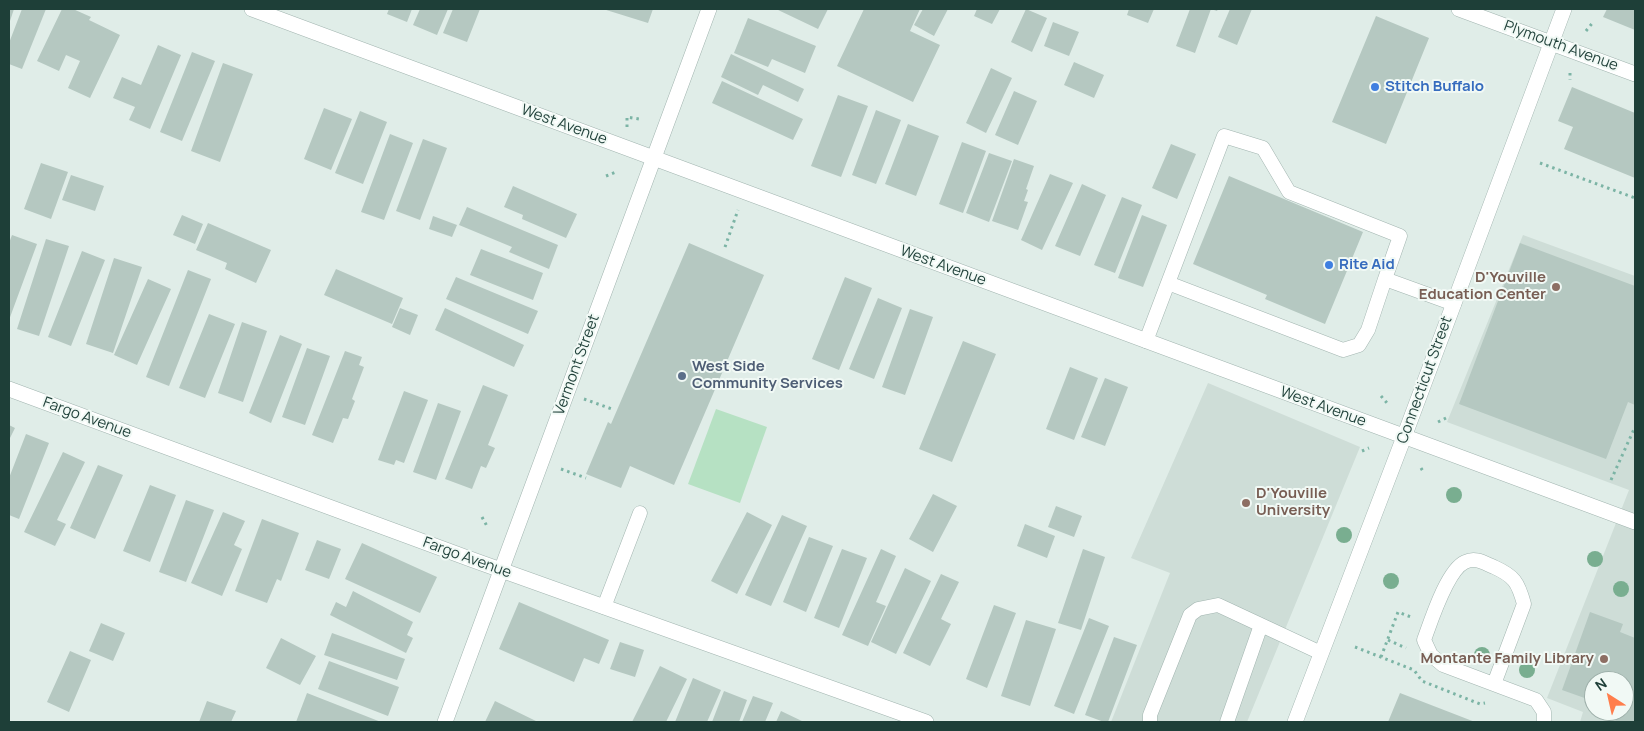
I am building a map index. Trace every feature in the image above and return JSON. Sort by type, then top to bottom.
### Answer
[{"type":"street","name":"West Avenue","points":[[252,9],[1635,522]]},
{"type":"street","name":"Vermont Street","points":[[445,722],[709,9]]},
{"type":"street","name":"Plymouth Avenue","points":[[1459,9],[1635,74]]},
{"type":"street","name":"Connecticut Street","points":[[1295,722],[1564,9]]},
{"type":"street","name":"Fargo Avenue","points":[[9,389],[501,571],[926,722]]},
{"type":"lane","points":[[1146,341],[1224,136],[1263,148],[1289,192],[1400,236],[1368,330],[1359,345],[1343,350],[1168,284]]},
{"type":"lane","points":[[1385,279],[1454,304]]},
{"type":"lane","points":[[604,607],[640,513]]},
{"type":"lane","points":[[1494,684],[1524,604],[1520,590],[1511,575],[1478,560],[1464,562],[1452,573],[1424,640],[1430,654],[1443,665],[1536,700],[1544,712],[1544,722]]},
{"type":"lane","points":[[1150,722],[1150,715],[1190,615],[1198,609],[1218,606],[1321,653]]},
{"type":"lane","points":[[1227,722],[1261,625]]},
{"type":"path","points":[[1586,31],[1594,21]]},
{"type":"path","points":[[1570,73],[1570,80]]},
{"type":"path","points":[[626,127],[628,117],[639,119]]},
{"type":"path","points":[[1540,163],[1635,198]]},
{"type":"path","points":[[606,176],[616,172]]},
{"type":"path","points":[[724,247],[739,209]]},
{"type":"path","points":[[576,396],[612,410]]},
{"type":"path","points":[[1381,396],[1387,403]]},
{"type":"path","points":[[1438,422],[1446,418]]},
{"type":"path","points":[[1610,480],[1635,429]]},
{"type":"path","points":[[1362,451],[1369,448]]},
{"type":"path","points":[[1421,468],[1424,473]]},
{"type":"path","points":[[560,469],[586,478]]},
{"type":"path","points":[[482,517],[488,528]]},
{"type":"path","points":[[1381,657],[1398,612],[1402,613]]},
{"type":"path","points":[[1388,640],[1413,650]]},
{"type":"shaded area","points":[[1523,235],[1635,276],[1635,722],[1580,722],[1583,712],[1547,698],[1629,490],[1447,422]]},
{"type":"shaded area","name":"D'Youville University","points":[[1208,383],[1360,447],[1247,722],[1111,722],[1170,573],[1131,558]]},
{"type":"green space","points":[[716,409],[767,427],[740,503],[688,484]]},
{"type":"building","points":[[9,9],[14,9],[9,24]]},
{"type":"building","points":[[22,9],[46,9],[22,69],[9,64],[9,43]]},
{"type":"building","points":[[62,9],[73,9],[91,17],[89,20],[120,35],[90,98],[68,88],[80,61],[66,55],[59,71],[37,61]]},
{"type":"building","points":[[389,9],[412,9],[407,22],[387,14]]},
{"type":"building","points":[[420,9],[448,9],[437,35],[413,25]]},
{"type":"building","points":[[453,9],[480,9],[467,42],[443,33]]},
{"type":"building","points":[[603,9],[653,9],[648,23]]},
{"type":"building","points":[[776,9],[828,9],[818,29]]},
{"type":"building","points":[[864,9],[920,9],[910,31],[940,45],[913,102],[837,66]]},
{"type":"building","points":[[923,9],[948,9],[934,36],[914,25]]},
{"type":"building","points":[[977,9],[1000,9],[992,24],[974,16]]},
{"type":"building","points":[[1026,9],[1047,18],[1032,52],[1011,42]]},
{"type":"building","points":[[1129,9],[1154,9],[1148,23],[1127,15]]},
{"type":"building","points":[[1190,9],[1211,9],[1195,53],[1176,46]]},
{"type":"building","points":[[1230,9],[1252,9],[1237,45],[1218,37]]},
{"type":"building","points":[[1607,9],[1635,9],[1635,30],[1603,17]]},
{"type":"building","points":[[1376,16],[1429,38],[1386,144],[1332,122]]},
{"type":"building","points":[[748,18],[816,46],[805,73],[772,59],[768,67],[734,53]]},
{"type":"building","points":[[1053,22],[1079,32],[1069,56],[1044,46]]},
{"type":"building","points":[[158,45],[181,55],[150,129],[129,120],[135,107],[113,98],[122,77],[141,85]]},
{"type":"building","points":[[192,52],[215,61],[182,141],[160,132]]},
{"type":"building","points":[[731,54],[804,89],[798,102],[763,85],[758,95],[721,77]]},
{"type":"building","points":[[1074,62],[1104,75],[1094,98],[1064,85]]},
{"type":"building","points":[[223,63],[253,74],[220,162],[191,151]]},
{"type":"building","points":[[991,68],[1012,78],[986,133],[966,123]]},
{"type":"building","points":[[722,81],[803,119],[793,140],[712,103]]},
{"type":"building","points":[[1572,87],[1635,113],[1635,178],[1564,149],[1573,127],[1558,121]]},
{"type":"building","points":[[1014,91],[1037,101],[1018,145],[995,135]]},
{"type":"building","points":[[838,95],[868,106],[841,177],[811,166]]},
{"type":"building","points":[[324,108],[352,119],[331,170],[304,159]]},
{"type":"building","points":[[876,110],[901,120],[876,184],[852,175]]},
{"type":"building","points":[[360,111],[387,122],[363,184],[335,173]]},
{"type":"building","points":[[908,124],[939,136],[916,196],[885,184]]},
{"type":"building","points":[[390,134],[413,143],[384,220],[361,212]]},
{"type":"building","points":[[423,139],[447,148],[420,220],[396,211]]},
{"type":"building","points":[[962,142],[986,151],[963,213],[939,204]]},
{"type":"building","points":[[1171,144],[1196,154],[1177,199],[1152,188]]},
{"type":"building","points":[[989,153],[1012,161],[989,222],[966,213]]},
{"type":"building","points":[[1014,159],[1034,166],[1024,201],[1028,202],[1018,230],[992,221]]},
{"type":"building","points":[[41,163],[68,172],[51,219],[24,209]]},
{"type":"building","points":[[1050,174],[1073,183],[1042,250],[1021,240]]},
{"type":"building","points":[[71,175],[104,186],[95,211],[62,200]]},
{"type":"building","points":[[1229,176],[1363,232],[1325,324],[1265,299],[1267,295],[1193,264]]},
{"type":"building","points":[[1082,184],[1106,195],[1080,256],[1055,246]]},
{"type":"building","points":[[513,186],[577,214],[566,238],[522,219],[523,215],[504,207]]},
{"type":"building","points":[[1122,197],[1142,205],[1115,273],[1094,265]]},
{"type":"building","points":[[467,207],[558,245],[549,269],[509,252],[512,247],[459,225]]},
{"type":"building","points":[[182,215],[203,224],[195,244],[173,235]]},
{"type":"building","points":[[1142,215],[1167,225],[1143,287],[1118,278]]},
{"type":"building","points":[[433,216],[457,225],[452,237],[429,229]]},
{"type":"building","points":[[208,223],[271,250],[256,283],[225,269],[227,263],[196,250]]},
{"type":"building","points":[[12,235],[37,244],[9,320],[9,243]]},
{"type":"building","points":[[46,239],[69,246],[39,336],[17,329]]},
{"type":"building","points":[[689,243],[764,275],[674,485],[630,466],[621,488],[586,474],[608,422],[611,424]]},
{"type":"building","points":[[1520,243],[1635,286],[1635,405],[1628,402],[1606,459],[1459,404]]},
{"type":"building","points":[[481,249],[543,273],[533,300],[470,275]]},
{"type":"building","points":[[82,251],[105,260],[71,346],[48,337]]},
{"type":"building","points":[[114,258],[142,267],[113,353],[86,344]]},
{"type":"building","points":[[336,269],[403,298],[392,324],[324,295]]},
{"type":"building","points":[[188,270],[211,279],[169,386],[146,377]]},
{"type":"building","points":[[456,277],[538,311],[528,334],[446,299]]},
{"type":"building","points":[[845,277],[872,288],[839,370],[812,359]]},
{"type":"building","points":[[148,279],[171,289],[137,365],[114,355]]},
{"type":"building","points":[[878,298],[902,308],[874,379],[849,369]]},
{"type":"building","points":[[400,308],[418,315],[410,335],[392,327]]},
{"type":"building","points":[[445,308],[524,345],[514,367],[435,330]]},
{"type":"building","points":[[910,309],[933,317],[905,395],[882,387]]},
{"type":"building","points":[[209,314],[235,324],[205,398],[179,388]]},
{"type":"building","points":[[242,322],[267,331],[243,402],[218,393]]},
{"type":"building","points":[[280,335],[302,344],[271,423],[249,413]]},
{"type":"building","points":[[963,341],[996,354],[952,462],[919,449]]},
{"type":"building","points":[[307,348],[330,356],[305,425],[282,417]]},
{"type":"building","points":[[345,351],[362,357],[359,365],[364,367],[352,399],[355,401],[348,419],[343,418],[333,443],[312,435]]},
{"type":"building","points":[[1070,367],[1098,378],[1074,440],[1046,429]]},
{"type":"building","points":[[1105,378],[1128,387],[1105,446],[1081,437]]},
{"type":"building","points":[[483,385],[508,395],[488,445],[495,448],[486,468],[481,466],[472,489],[445,479]]},
{"type":"building","points":[[404,391],[428,400],[404,463],[396,460],[394,465],[378,460]]},
{"type":"building","points":[[438,403],[461,411],[436,480],[413,472]]},
{"type":"building","points":[[9,425],[15,428],[9,440]]},
{"type":"building","points":[[26,434],[49,443],[19,519],[9,515],[9,478]]},
{"type":"building","points":[[63,452],[85,462],[57,520],[66,524],[55,546],[24,532]]},
{"type":"building","points":[[98,465],[123,475],[95,539],[70,528]]},
{"type":"building","points":[[150,485],[176,495],[150,562],[123,551]]},
{"type":"building","points":[[933,494],[957,506],[933,552],[909,539]]},
{"type":"building","points":[[186,500],[214,510],[186,582],[159,572]]},
{"type":"building","points":[[1056,506],[1082,516],[1074,537],[1048,527]]},
{"type":"building","points":[[223,512],[245,521],[234,545],[242,549],[222,596],[191,583]]},
{"type":"building","points":[[747,512],[772,525],[737,594],[711,581]]},
{"type":"building","points":[[782,515],[807,526],[771,606],[745,595]]},
{"type":"building","points":[[262,519],[299,533],[281,581],[277,579],[267,603],[235,591]]},
{"type":"building","points":[[1025,524],[1055,536],[1047,558],[1017,546]]},
{"type":"building","points":[[809,537],[833,546],[806,612],[783,602]]},
{"type":"building","points":[[317,540],[341,549],[329,579],[305,570]]},
{"type":"building","points":[[362,543],[437,577],[420,613],[345,579]]},
{"type":"building","points":[[842,549],[867,558],[839,628],[814,618]]},
{"type":"building","points":[[881,549],[896,556],[876,602],[886,606],[868,646],[842,635]]},
{"type":"building","points":[[1083,549],[1105,557],[1081,630],[1058,623]]},
{"type":"building","points":[[905,568],[931,581],[896,654],[871,642]]},
{"type":"building","points":[[941,574],[959,582],[941,619],[951,624],[930,666],[903,653]]},
{"type":"building","points":[[353,591],[413,622],[407,635],[413,638],[406,653],[330,615],[336,602],[346,607]]},
{"type":"building","points":[[519,602],[609,640],[599,664],[584,658],[574,682],[499,649]]},
{"type":"building","points":[[994,605],[1016,613],[987,688],[966,679]]},
{"type":"building","name":"Montante Family Library","points":[[1590,612],[1623,624],[1620,632],[1635,638],[1635,722],[1615,722],[1634,721],[1634,671],[1584,671],[1584,698],[1562,690]]},
{"type":"building","points":[[1089,618],[1109,626],[1074,714],[1054,706]]},
{"type":"building","points":[[1026,620],[1056,629],[1030,706],[1001,696]]},
{"type":"building","points":[[101,623],[125,633],[113,661],[89,651]]},
{"type":"building","points":[[332,633],[405,659],[397,680],[324,655]]},
{"type":"building","points":[[1114,637],[1137,645],[1108,722],[1104,722],[1085,715]]},
{"type":"building","points":[[281,638],[316,656],[300,685],[266,668]]},
{"type":"building","points":[[620,642],[644,650],[635,677],[610,669]]},
{"type":"building","points":[[70,651],[91,660],[69,712],[47,702]]},
{"type":"building","points":[[329,661],[399,687],[388,716],[318,689]]},
{"type":"building","points":[[660,666],[687,679],[666,722],[632,722]]},
{"type":"building","points":[[693,678],[721,690],[707,722],[675,722]]},
{"type":"building","points":[[724,691],[747,700],[739,722],[712,722]]},
{"type":"building","points":[[307,693],[381,722],[296,722]]},
{"type":"building","points":[[1400,693],[1475,722],[1388,722]]},
{"type":"building","points":[[753,696],[773,703],[765,722],[742,722]]},
{"type":"building","points":[[207,701],[236,711],[231,722],[199,722]]},
{"type":"building","points":[[495,701],[538,722],[485,722]]},
{"type":"building","points":[[781,711],[804,722],[776,722]]},
{"type":"place","name":"Stitch Buffalo","points":[[1375,87]]},
{"type":"place","name":"Rite Aid","points":[[1329,265]]},
{"type":"place","name":"D'Youville Education Center","points":[[1556,287]]},
{"type":"place","name":"West Side Community Services","points":[[682,376]]},
{"type":"place","name":"D'Youville University","points":[[1246,503]]},
{"type":"place","name":"Montante Family Library","points":[[1604,659]]}]
